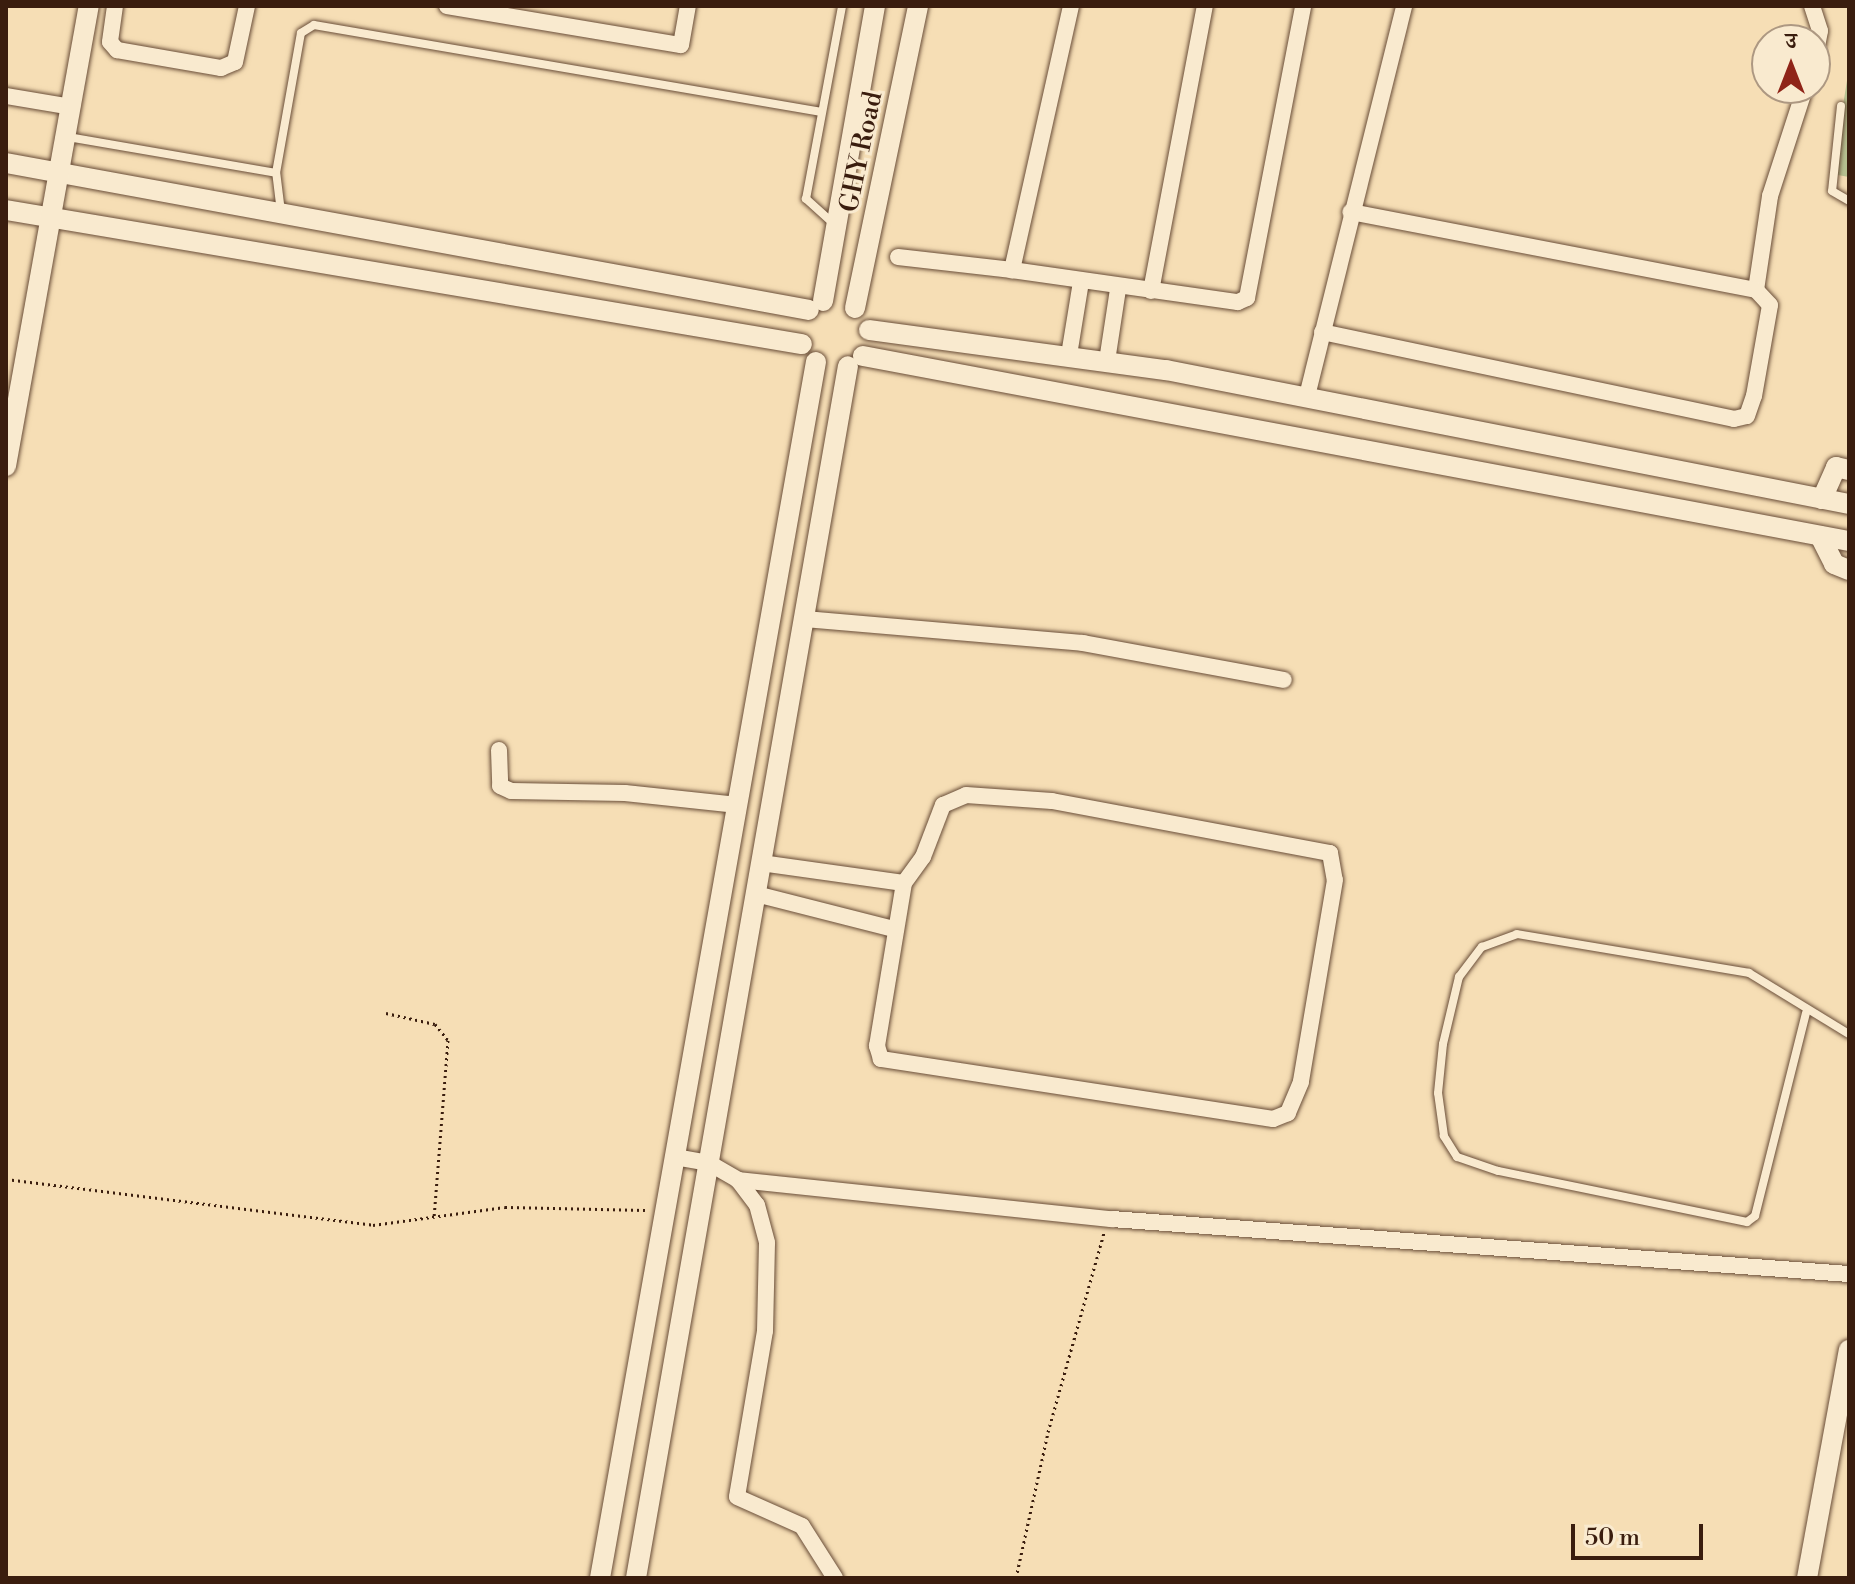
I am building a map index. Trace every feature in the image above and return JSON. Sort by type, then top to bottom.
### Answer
[{"type":"street","points":[[6,466],[10,429],[61,173],[89,6]]},
{"type":"street","points":[[115,6],[110,42],[117,50],[221,68],[235,62],[247,6]]},
{"type":"street","points":[[447,6],[681,45],[688,6]]},
{"type":"street","name":"GHY Road","points":[[816,306],[835,225],[875,6]]},
{"type":"street","name":"GHY Road","points":[[855,308],[918,6]]},
{"type":"street","points":[[1012,270],[1071,6]]},
{"type":"street","points":[[1151,291],[1205,6]]},
{"type":"street","points":[[898,257],[1012,270],[1118,289],[1247,298],[1303,6]]},
{"type":"street","points":[[1307,396],[1350,212],[1404,6]]},
{"type":"street","points":[[6,96],[72,107]]},
{"type":"street","points":[[1756,290],[1773,184],[1800,104]]},
{"type":"street","points":[[6,163],[816,306],[855,308],[869,330]]},
{"type":"street","points":[[6,210],[802,344],[816,362],[600,1578]]},
{"type":"street","points":[[1322,332],[1742,419],[1751,409],[1770,314],[1767,299],[1756,290],[1350,212]]},
{"type":"street","points":[[1069,355],[1081,282]]},
{"type":"street","points":[[1107,361],[1118,289]]},
{"type":"street","points":[[802,344],[816,306]]},
{"type":"street","points":[[869,330],[1069,355],[1307,396],[1648,467],[1849,504]]},
{"type":"street","points":[[636,1578],[804,619],[856,361],[869,330]]},
{"type":"street","points":[[816,362],[856,361],[1849,541]]},
{"type":"street","points":[[1641,503],[1648,467]]},
{"type":"street","points":[[1822,499],[1836,467],[1849,470]]},
{"type":"street","points":[[1820,536],[1834,564],[1849,570]]},
{"type":"street","points":[[804,619],[1083,643],[1284,680]]},
{"type":"street","points":[[499,750],[500,786],[511,791],[625,793],[737,805]]},
{"type":"street","points":[[966,795],[1052,801],[1323,849],[1335,859],[1335,880],[1295,1106],[1273,1119],[881,1059],[877,1046],[893,929],[904,883],[923,857],[943,805],[966,795]]},
{"type":"street","points":[[761,863],[904,883]]},
{"type":"street","points":[[756,894],[893,929]]},
{"type":"street","points":[[675,1157],[709,1163],[738,1180],[1112,1219],[1849,1274]]},
{"type":"street","points":[[738,1180],[761,1216],[767,1274],[763,1342],[736,1490],[743,1503],[802,1526],[835,1578]]},
{"type":"street","points":[[1807,1578],[1849,1350]]},
{"type":"lane","points":[[835,225],[806,199],[842,6]]},
{"type":"lane","points":[[281,212],[276,173],[301,33],[314,25],[822,112]]},
{"type":"lane","points":[[1841,106],[1832,191],[1849,201]]},
{"type":"lane","points":[[67,137],[276,173]]},
{"type":"lane","points":[[1806,1013],[1755,1216],[1747,1222],[1498,1171],[1457,1157],[1444,1136],[1438,1093],[1452,997],[1467,962],[1496,940],[1531,934],[1749,973],[1796,998],[1806,1013],[1839,1023],[1849,1034]]},
{"type":"path","points":[[386,1013],[441,1027],[448,1040],[434,1218]]},
{"type":"path","points":[[6,1179],[240,1205],[330,1222],[405,1224],[528,1206],[665,1212]]},
{"type":"path","points":[[1016,1578],[1048,1432],[1112,1219]]},
{"type":"green space","points":[[1849,68],[1849,177],[1832,174]]}]
